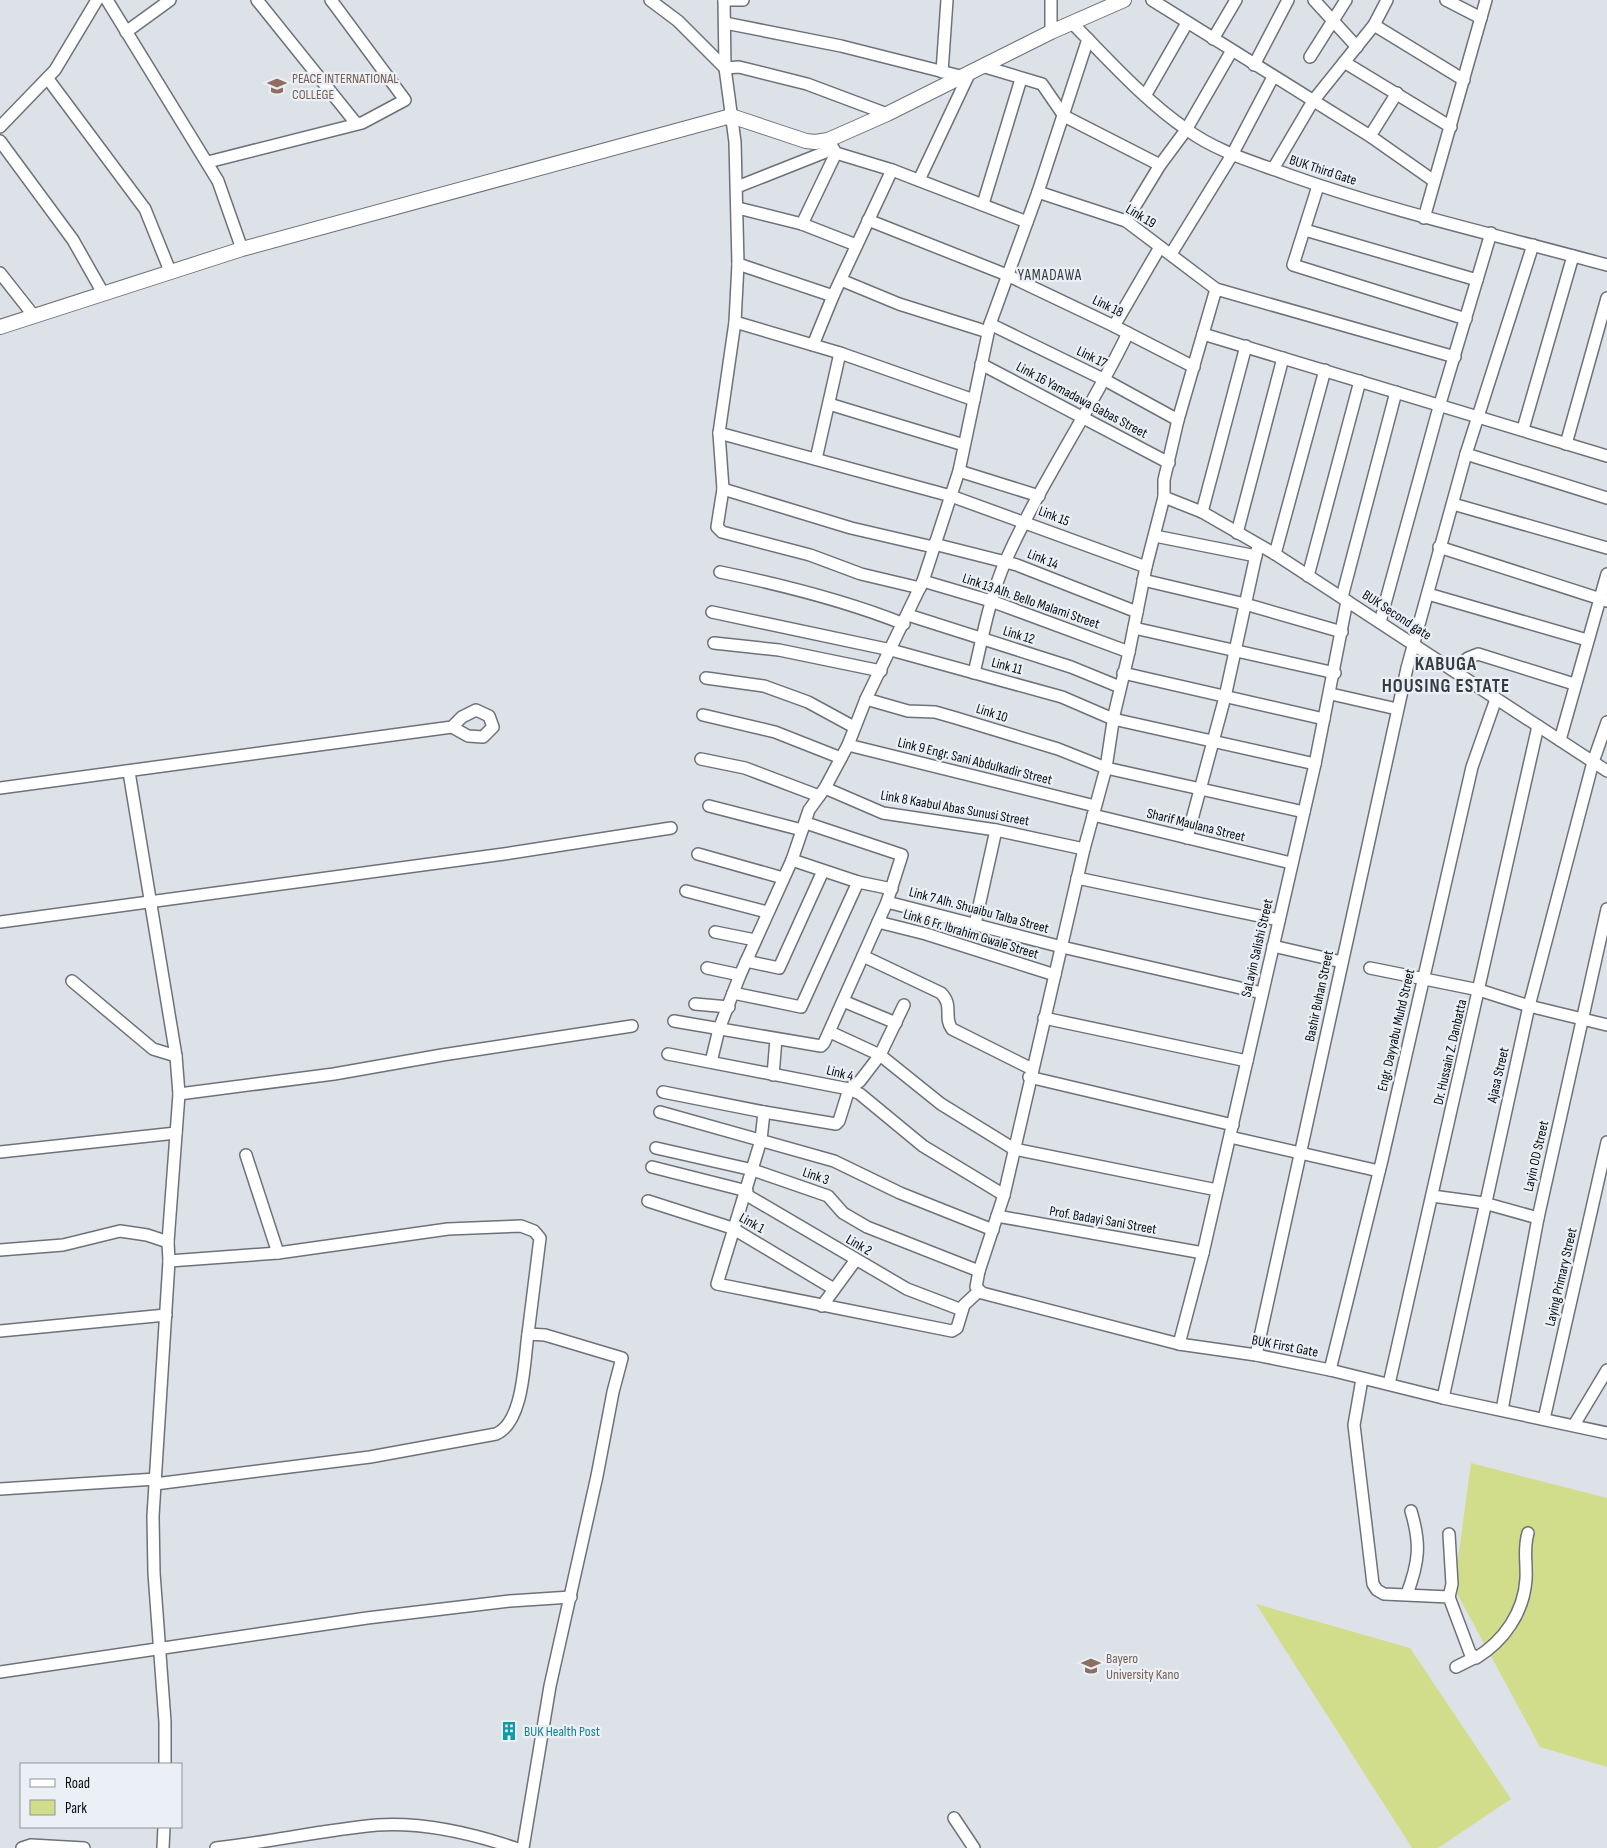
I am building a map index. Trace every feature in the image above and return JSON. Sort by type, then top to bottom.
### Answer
[{"type":"street","points":[[0,127],[48,79],[97,0]]},
{"type":"street","points":[[108,0],[208,162],[218,181],[242,249]]},
{"type":"street","points":[[126,32],[170,0]]},
{"type":"street","points":[[257,0],[355,122],[358,123]]},
{"type":"street","points":[[208,162],[358,123],[404,102],[405,99],[331,0]]},
{"type":"street","points":[[650,0],[678,21],[725,68],[739,68],[807,84],[887,114]]},
{"type":"street","points":[[723,489],[719,433],[735,322],[738,264],[735,142],[725,68],[724,0],[743,0]]},
{"type":"street","points":[[942,72],[948,0]]},
{"type":"street","points":[[1051,0],[1051,32]]},
{"type":"street","points":[[737,187],[832,147],[887,114],[1072,23],[1103,5],[1124,0]]},
{"type":"street","points":[[1152,0],[1231,52],[1370,136],[1434,181]]},
{"type":"street","points":[[1213,39],[1236,0]]},
{"type":"street","points":[[1254,65],[1288,0]]},
{"type":"street","points":[[1314,0],[1357,47]]},
{"type":"street","points":[[1310,57],[1346,0]]},
{"type":"street","points":[[1273,169],[1313,101],[1374,25],[1387,0]]},
{"type":"street","points":[[1446,0],[1482,18]]},
{"type":"street","points":[[1424,218],[1486,0]]},
{"type":"street","points":[[725,22],[841,46],[942,72],[971,72],[1042,84],[1064,116],[1160,164]]},
{"type":"street","points":[[1145,96],[1187,22]]},
{"type":"street","name":"BUK Third Gate","points":[[1072,23],[1145,96],[1186,130],[1232,155],[1318,186],[1424,218],[1491,233],[1607,265]]},
{"type":"street","points":[[1374,25],[1464,80]]},
{"type":"street","points":[[711,1062],[719,1029],[740,975],[792,860],[809,810],[822,792],[848,745],[866,699],[906,620],[921,584],[959,471],[989,328],[1038,192],[1088,39]]},
{"type":"street","points":[[1126,221],[1160,164],[1186,130],[1231,52]]},
{"type":"street","points":[[1344,62],[1451,127]]},
{"type":"street","points":[[919,180],[971,72]]},
{"type":"street","points":[[1171,254],[1232,155],[1273,77]]},
{"type":"street","points":[[48,79],[145,209],[170,270]]},
{"type":"street","points":[[983,204],[1021,79]]},
{"type":"street","points":[[1370,136],[1397,93]]},
{"type":"street","points":[[0,327],[170,270],[242,249],[731,116],[806,141],[832,147],[1027,222]]},
{"type":"street","points":[[0,141],[73,240],[103,293]]},
{"type":"street","points":[[802,224],[832,147]]},
{"type":"street","points":[[813,345],[833,296],[892,170]]},
{"type":"street","points":[[1318,186],[1293,264],[1296,267],[1466,319]]},
{"type":"street","name":"Link 19","points":[[1038,192],[1126,221],[1216,290]]},
{"type":"street","points":[[738,208],[802,224],[856,246]]},
{"type":"street","name":"Link 18","points":[[868,220],[1007,275],[1194,367]]},
{"type":"street","points":[[1305,230],[1477,280]]},
{"type":"street","points":[[1380,622],[1439,407],[1491,233]]},
{"type":"street","name":"Bashir Buhan Street","points":[[1256,1355],[1397,709],[1439,547],[1466,454],[1480,418],[1533,244]]},
{"type":"street","points":[[1114,326],[1160,247]]},
{"type":"street","points":[[1523,429],[1573,256]]},
{"type":"street","points":[[738,264],[833,296]]},
{"type":"street","points":[[0,273],[34,316]]},
{"type":"street","name":"Link 17","points":[[841,280],[899,304],[989,328],[1105,380],[1178,420]]},
{"type":"street","points":[[764,1112],[761,1140],[753,1170],[732,1228],[716,1283],[952,1332],[957,1328],[962,1310],[967,1301],[979,1291],[976,1287],[979,1271],[1004,1195],[1077,878],[1106,768],[1113,719],[1129,652],[1142,580],[1164,497],[1164,480],[1178,420],[1216,290],[1455,357]]},
{"type":"street","points":[[1566,444],[1607,298]]},
{"type":"street","points":[[735,322],[840,353],[974,400]]},
{"type":"street","points":[[974,673],[991,601],[1006,561],[1025,521],[1105,380],[1128,333]]},
{"type":"street","points":[[1202,334],[1325,370],[1439,407],[1523,429],[1607,456]]},
{"type":"street","points":[[1202,512],[1246,346]]},
{"type":"street","points":[[816,459],[840,353]]},
{"type":"street","points":[[1237,533],[1283,358]]},
{"type":"street","name":"Link 16 Yamadawa Gabas Street","points":[[980,364],[1169,463]]},
{"type":"street","points":[[1275,554],[1325,370]]},
{"type":"street","points":[[1308,576],[1360,381]]},
{"type":"street","name":"SaLayin Salishi Street","points":[[1179,1344],[1203,1253],[1233,1125],[1291,863],[1331,694],[1342,632],[1345,599],[1396,392]]},
{"type":"street","points":[[829,404],[964,445]]},
{"type":"street","name":"Link 15","points":[[719,433],[951,496],[1025,521],[1146,567]]},
{"type":"street","points":[[1466,454],[1607,498]]},
{"type":"street","points":[[959,471],[1040,496]]},
{"type":"street","name":"Link 14","points":[[723,489],[851,528],[1006,561],[1137,612]]},
{"type":"street","name":"Link 13 Alh. Bello Malami Street","points":[[723,489],[717,527],[722,532],[810,555],[861,574],[921,584],[991,601],[1129,652]]},
{"type":"street","name":"BUK Second gate","points":[[1164,497],[1202,512],[1237,533],[1257,551],[1275,554],[1607,771]]},
{"type":"street","points":[[1453,504],[1607,548]]},
{"type":"street","points":[[1155,536],[1257,551],[1234,648],[1225,697],[1187,838]]},
{"type":"street","points":[[1439,547],[1603,600]]},
{"type":"street","name":"Link 12","points":[[720,572],[786,586],[982,640],[1071,667],[1120,687]]},
{"type":"street","points":[[1560,740],[1586,640],[1603,600],[1607,574]]},
{"type":"street","points":[[1142,580],[1245,604],[1342,632]]},
{"type":"street","points":[[1428,594],[1586,640]]},
{"type":"street","name":"Link 11","points":[[712,612],[891,650],[1062,697],[1113,719],[1315,764]]},
{"type":"street","points":[[1134,628],[1234,648],[1335,673]]},
{"type":"street","points":[[714,643],[779,650],[881,671]]},
{"type":"street","points":[[1455,670],[1468,658],[1478,654],[1574,684]]},
{"type":"street","points":[[1123,673],[1324,719]]},
{"type":"street","points":[[706,678],[764,686],[808,702],[854,727]]},
{"type":"street","points":[[1331,694],[1397,709]]},
{"type":"street","name":"Link 10","points":[[866,699],[908,711],[935,712],[956,718],[1058,749],[1106,768],[1304,812]]},
{"type":"street","name":"Engr. Dayyabu Muhd Street","points":[[1330,1370],[1379,1172],[1472,767],[1496,699]]},
{"type":"street","points":[[703,715],[775,732],[841,758]]},
{"type":"street","name":"Ajasa Street","points":[[1443,1398],[1484,1203],[1529,1006],[1593,762],[1607,722]]},
{"type":"street","name":"Dr. Hussain Z. Danbatta","points":[[1389,1384],[1538,726]]},
{"type":"street","points":[[0,788],[452,727]]},
{"type":"street","name":"Link 9 Engr. Sani Abdulkadir Street","points":[[848,745],[1094,811]]},
{"type":"street","name":"Link 8 Kaabul Abas Sunusi Street","points":[[701,759],[745,768],[883,813],[996,830],[1084,849]]},
{"type":"street","points":[[129,772],[176,1056],[179,1094],[168,1242],[169,1261],[156,1482],[154,1573],[158,1650],[165,1722],[165,1763]]},
{"type":"street","points":[[674,1021],[821,1046],[830,1032],[887,902],[902,853],[804,827],[709,806]]},
{"type":"street","name":"Sharif Maulana Street","points":[[1094,811],[1187,838],[1291,863]]},
{"type":"street","points":[[0,922],[494,856],[672,828]]},
{"type":"street","points":[[975,924],[996,830]]},
{"type":"street","points":[[698,854],[784,878]]},
{"type":"street","points":[[792,860],[858,882],[892,889]]},
{"type":"street","points":[[746,961],[779,968],[823,871]]},
{"type":"street","points":[[1077,878],[1279,920]]},
{"type":"street","points":[[733,993],[802,1007],[858,882]]},
{"type":"street","points":[[686,891],[768,912]]},
{"type":"street","name":"Link 7 Alh. Shuaibu Talba Street","points":[[887,902],[1062,947]]},
{"type":"street","name":"Link 7 Alh. Shuaibu Talba Street","points":[[887,902],[1062,947]]},
{"type":"street","name":"Layin OD Street","points":[[1502,1410],[1538,1218],[1607,910]]},
{"type":"street","name":"Link 6 Fr. Ibrahim Gwale Street","points":[[878,922],[926,934],[1055,975]]},
{"type":"street","points":[[715,932],[755,940]]},
{"type":"street","points":[[1273,946],[1342,962]]},
{"type":"street","points":[[1062,947],[1262,993]]},
{"type":"street","points":[[863,956],[941,993],[949,1003],[949,1023],[952,1029],[1031,1073],[1233,1125]]},
{"type":"street","points":[[707,968],[740,975]]},
{"type":"street","points":[[1370,968],[1479,990],[1529,1006],[1607,1025]]},
{"type":"street","points":[[72,981],[153,1049],[176,1056]]},
{"type":"street","points":[[843,1001],[896,1023]]},
{"type":"street","points":[[695,1004],[729,1007]]},
{"type":"street","points":[[663,1092],[836,1124],[839,1121],[849,1089],[860,1081],[880,1055],[904,1005]]},
{"type":"street","points":[[1044,1018],[1247,1061]]},
{"type":"street","points":[[179,1094],[334,1074],[442,1055],[632,1026]]},
{"type":"street","points":[[830,1032],[880,1055],[941,1104],[1014,1149],[1218,1190]]},
{"type":"street","points":[[773,1075],[776,1039]]},
{"type":"street","name":"Link 4","points":[[668,1054],[849,1089],[860,1094],[923,1146],[1004,1195]]},
{"type":"street","points":[[660,1112],[834,1161],[900,1193],[993,1230]]},
{"type":"street","points":[[0,1152],[176,1133]]},
{"type":"street","points":[[1230,1137],[1379,1172]]},
{"type":"street","name":"Laying Primary Street","points":[[1544,1419],[1607,1142]]},
{"type":"street","name":"Link 3","points":[[656,1148],[753,1170],[828,1196],[832,1198],[843,1213],[867,1227],[979,1271]]},
{"type":"street","points":[[246,1155],[278,1253]]},
{"type":"street","name":"Link 2","points":[[652,1167],[746,1192],[855,1260],[907,1289],[962,1310]]},
{"type":"street","points":[[1432,1196],[1484,1203],[1538,1218]]},
{"type":"street","name":"Link 1","points":[[648,1201],[732,1228],[834,1289]]},
{"type":"street","name":"Prof. Badayi Sani Street","points":[[997,1216],[1203,1253]]},
{"type":"street","points":[[0,1488],[156,1482],[370,1457],[496,1434],[507,1428],[515,1414],[528,1334],[540,1238],[528,1228],[448,1229],[278,1253],[169,1261]]},
{"type":"street","points":[[0,1250],[63,1245],[120,1230],[168,1242]]},
{"type":"street","points":[[822,1306],[834,1289],[840,1285],[855,1260]]},
{"type":"street","name":"BUK First Gate","points":[[979,1291],[1179,1344],[1256,1355],[1330,1370],[1443,1398],[1607,1433]]},
{"type":"street","points":[[0,1331],[166,1315]]},
{"type":"street","points":[[523,1848],[550,1686],[571,1597],[613,1392],[622,1358],[545,1334],[528,1334]]},
{"type":"street","points":[[1574,1425],[1607,1370]]},
{"type":"street","points":[[1362,1379],[1354,1425],[1373,1584],[1376,1590],[1384,1594],[1449,1597]]},
{"type":"street","points":[[1406,1594],[1419,1552],[1418,1532],[1411,1511]]},
{"type":"street","points":[[1456,1667],[1474,1658],[1497,1642],[1516,1616],[1526,1578],[1524,1553],[1528,1533]]},
{"type":"street","points":[[1448,1534],[1452,1584],[1449,1597],[1461,1634],[1474,1658]]},
{"type":"street","points":[[0,1672],[367,1618],[510,1601],[571,1597]]},
{"type":"street","points":[[954,1818],[974,1848]]},
{"type":"street","points":[[216,1848],[378,1825],[413,1825],[475,1834],[515,1848]]},
{"type":"street","points":[[163,1848],[164,1828]]},
{"type":"street","points":[[22,1848],[31,1846],[84,1848]]},
{"type":"green space","points":[[1471,1463],[1607,1498],[1607,1767],[1540,1747],[1454,1588]]},
{"type":"green space","points":[[1256,1604],[1410,1648],[1511,1799],[1438,1848],[1412,1848]]},
{"type":"place","name":"PEACE INTERNATIONAL COLLEGE","points":[[277,86]]},
{"type":"place","name":"Bayero University Kano","points":[[1091,1666]]},
{"type":"place","name":"BUK Health Post","points":[[509,1731]]},
{"type":"district","name":"YAMADAWA","points":[[1050,275]]},
{"type":"district","name":"KABUGA HOUSING ESTATE","points":[[1446,675]]}]
